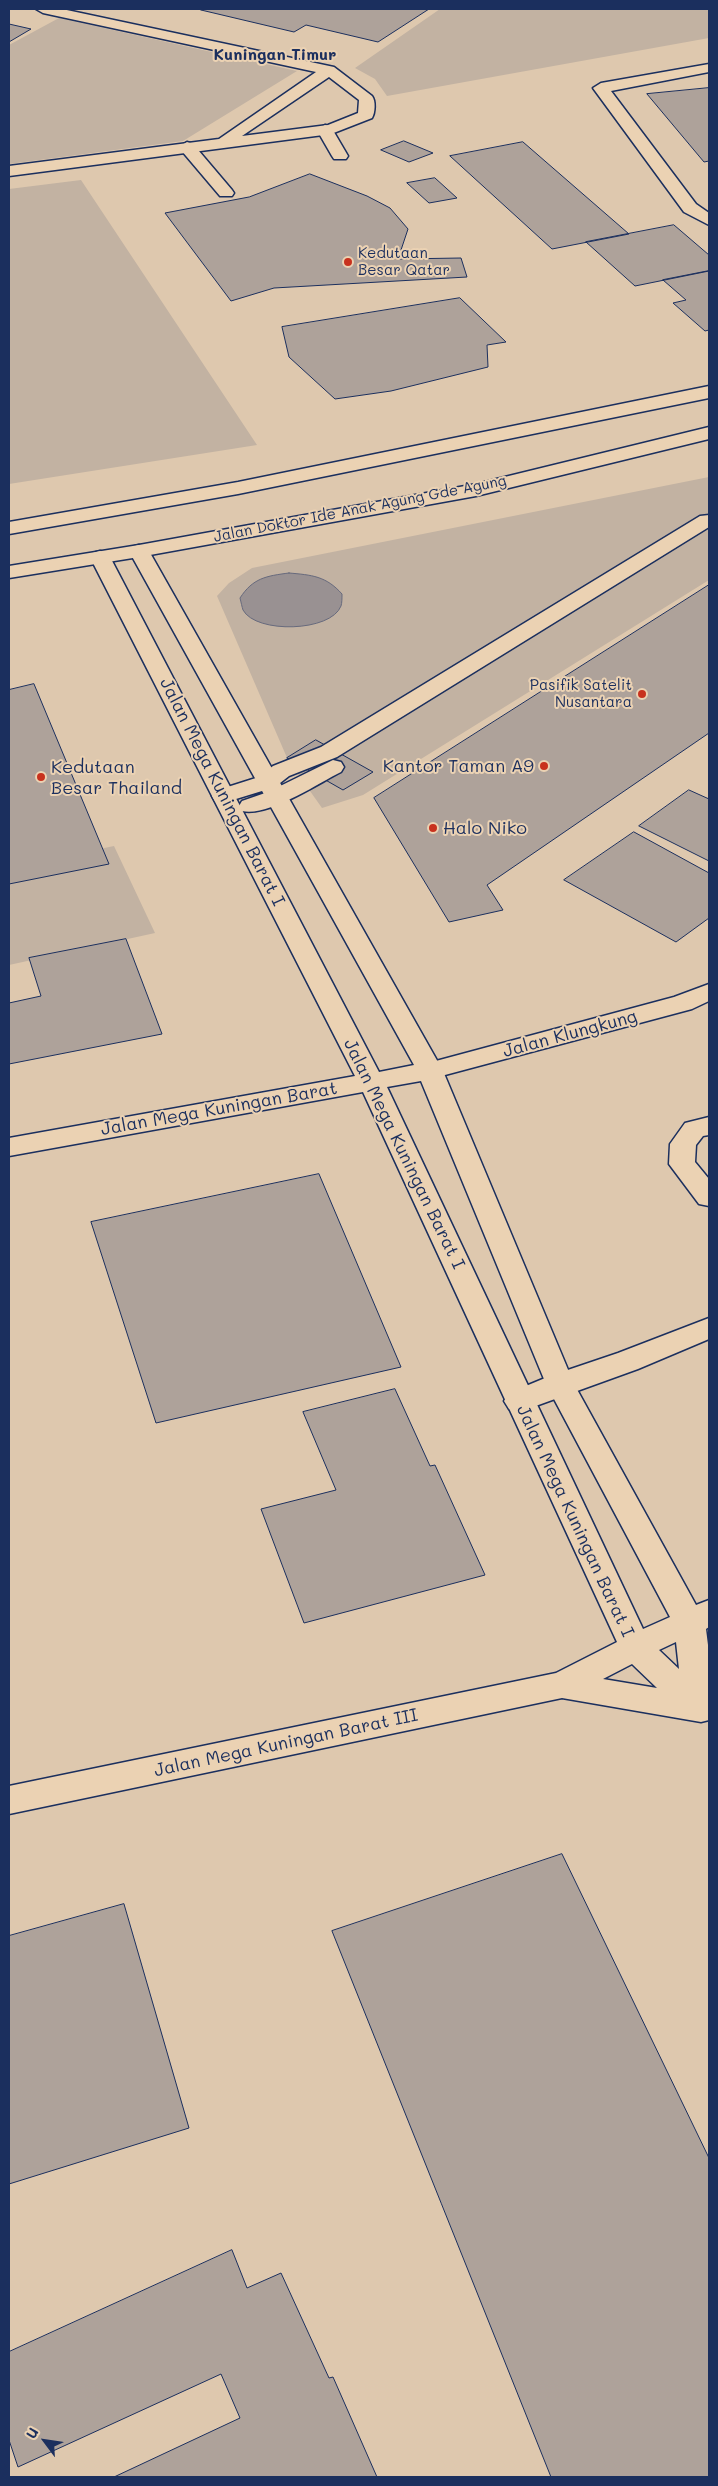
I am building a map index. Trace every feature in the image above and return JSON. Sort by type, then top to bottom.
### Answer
[{"type":"street","points":[[9,171],[325,130],[366,115],[367,99],[329,70],[43,9]]},
{"type":"street","points":[[709,68],[601,88],[690,208],[709,220]]},
{"type":"street","points":[[224,142],[329,70]]},
{"type":"street","points":[[325,130],[340,156]]},
{"type":"street","points":[[187,147],[226,193]]},
{"type":"street","points":[[9,528],[238,488],[709,392]]},
{"type":"street","name":"Jalan Doktor Ide Anak Agung Gde Agung","points":[[9,572],[476,490],[709,433]]},
{"type":"street","points":[[228,804],[272,790],[281,772],[328,752],[707,514]]},
{"type":"street","points":[[139,550],[430,1072],[560,1384],[699,1618],[707,1713]]},
{"type":"street","name":"Jalan Mega Kuningan Barat I","points":[[100,557],[372,1083],[634,1647],[707,1713]]},
{"type":"street","name":"Jalan Klungkung","points":[[430,1072],[683,1003],[709,992]]},
{"type":"street","name":"Jalan Mega Kuningan Barat","points":[[9,1147],[430,1072]]},
{"type":"street","points":[[709,1126],[694,1129],[683,1144],[682,1164],[709,1197]]},
{"type":"street","points":[[519,1401],[560,1384],[628,1361],[709,1328]]},
{"type":"street","name":"Jalan Mega Kuningan Barat III","points":[[9,1800],[562,1685],[634,1647],[699,1618]]},
{"type":"street","name":"Jalan Mega Kuningan Barat III","points":[[562,1685],[707,1713]]},
{"type":"shaded area","points":[[440,9],[709,9],[709,38],[387,96],[375,79],[355,68]]},
{"type":"shaded area","points":[[59,18],[297,71],[183,141],[9,164],[9,45]]},
{"type":"shaded area","points":[[81,180],[257,445],[9,484],[9,189]]},
{"type":"shaded area","points":[[709,477],[709,580],[363,795],[322,808],[288,760],[217,596],[229,583],[252,568]]},
{"type":"shaded area","points":[[289,573],[318,578],[330,583],[342,594],[341,606],[334,615],[323,621],[293,627],[262,623],[251,618],[243,610],[240,598],[250,586],[261,579],[273,575]]},
{"type":"shaded area","points":[[114,846],[155,933],[9,965],[9,868]]},
{"type":"building","points":[[429,9],[378,42],[306,25],[294,32],[201,10]]},
{"type":"building","points":[[9,24],[31,29],[9,42]]},
{"type":"building","points":[[709,88],[709,161],[704,162],[647,94]]},
{"type":"building","points":[[404,141],[433,153],[409,162],[381,150]]},
{"type":"building","points":[[523,142],[629,234],[552,249],[450,156]]},
{"type":"building","points":[[310,174],[367,196],[390,208],[408,229],[398,259],[461,258],[467,277],[274,288],[231,301],[165,213],[249,197]]},
{"type":"building","points":[[435,178],[457,198],[429,203],[407,183]]},
{"type":"building","points":[[674,225],[709,255],[709,271],[635,286],[586,242]]},
{"type":"building","points":[[709,271],[709,330],[705,331],[673,303],[686,300],[663,280]]},
{"type":"building","points":[[460,298],[506,342],[487,345],[488,367],[391,391],[335,399],[289,357],[282,327]]},
{"type":"building","name":"Kantor Taman A9","points":[[709,585],[709,733],[487,885],[503,910],[449,922],[374,798]]},
{"type":"building","name":"Kedutaan Besar Thailand","points":[[34,684],[109,864],[9,884],[9,690]]},
{"type":"building","points":[[316,740],[373,772],[343,790],[287,758]]},
{"type":"building","points":[[689,790],[709,799],[709,861],[639,826]]},
{"type":"building","points":[[634,832],[709,873],[709,918],[676,942],[564,880]]},
{"type":"building","points":[[126,939],[162,1034],[9,1064],[9,1003],[41,996],[29,958]]},
{"type":"building","points":[[319,1174],[401,1367],[156,1423],[91,1222]]},
{"type":"building","points":[[395,1389],[430,1466],[435,1465],[485,1575],[304,1623],[261,1509],[336,1490],[303,1412]]},
{"type":"building","points":[[562,1854],[709,2158],[709,2477],[551,2477],[332,1931]]},
{"type":"building","points":[[124,1904],[189,2128],[9,2184],[9,1936]]},
{"type":"building","points":[[232,2250],[247,2288],[281,2273],[329,2378],[333,2377],[377,2477],[114,2477],[240,2418],[221,2374],[18,2467],[9,2440],[9,2352]]},
{"type":"place","name":"Kedutaan Besar Qatar","points":[[348,262]]},
{"type":"place","name":"Pasifik Satelit Nusantara","points":[[642,694]]},
{"type":"place","name":"Kantor Taman A9","points":[[544,766]]},
{"type":"place","name":"Kedutaan Besar Thailand","points":[[41,777]]},
{"type":"place","name":"Halo Niko","points":[[433,828]]},
{"type":"district","name":"Kuningan Timur","points":[[275,55]]}]
